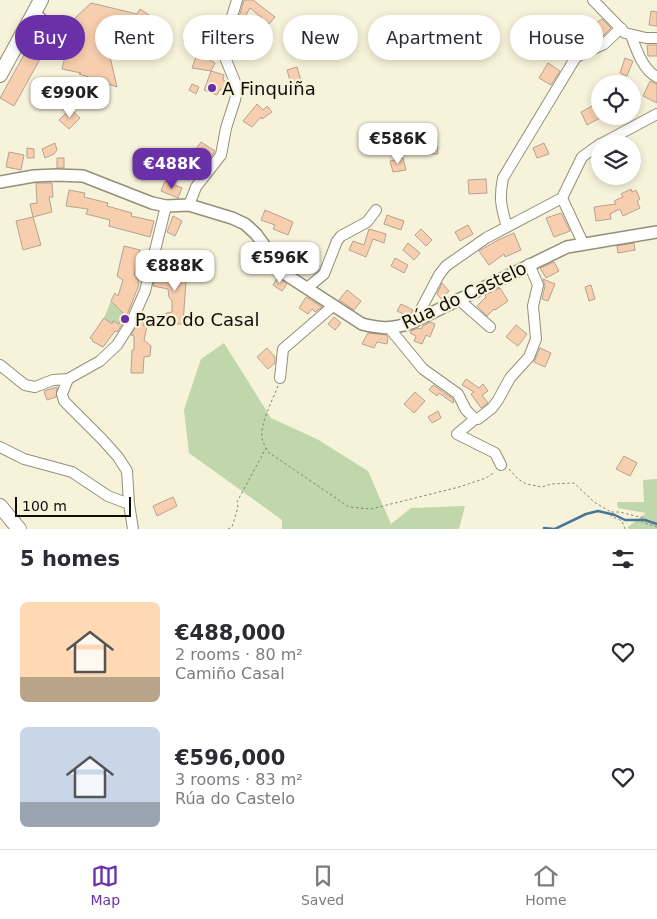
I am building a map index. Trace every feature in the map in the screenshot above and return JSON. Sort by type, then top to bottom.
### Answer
[{"type":"main road","points":[[0,75],[38,5]]},
{"type":"main road","points":[[0,506],[20,529]]},
{"type":"street","points":[[189,205],[196,188],[221,155],[226,128],[235,100],[237,91],[235,82],[222,50],[237,0]]},
{"type":"street","points":[[592,0],[631,35],[657,38]]},
{"type":"street","points":[[507,227],[502,211],[500,194],[503,178],[524,141],[576,57],[604,44],[621,28]]},
{"type":"street","points":[[631,35],[636,51],[645,65],[657,77]]},
{"type":"street","points":[[617,135],[657,114]]},
{"type":"street","points":[[420,319],[420,311],[439,275],[446,266],[486,238],[562,198],[582,157],[591,150]]},
{"type":"street","name":"Rúa do Castelo","points":[[0,182],[34,176],[83,176],[166,206],[189,205],[232,218],[245,224],[256,234],[284,274],[362,324],[376,328],[390,329],[420,319],[566,247],[657,232]]},
{"type":"street","points":[[562,198],[583,243]]},
{"type":"street","points":[[0,365],[25,385],[35,387],[53,380],[68,379],[100,361],[117,345],[131,323],[145,291],[166,206]]},
{"type":"street","points":[[307,288],[324,274],[337,241],[341,236],[366,222],[376,210]]},
{"type":"street","points":[[501,465],[495,453],[457,434],[492,408],[510,378],[529,357],[536,340],[533,306],[538,285],[529,264]]},
{"type":"street","points":[[458,299],[490,327]]},
{"type":"street","points":[[280,378],[283,349],[333,306]]},
{"type":"street","points":[[390,329],[423,369],[458,394],[466,410],[475,419]]},
{"type":"street","points":[[68,379],[62,394],[64,402],[118,456],[127,471],[133,529]]},
{"type":"street","points":[[0,447],[24,459],[72,472],[108,496],[129,504]]},
{"type":"lane","points":[[38,5],[47,15]]},
{"type":"path","points":[[280,378],[271,406],[263,421],[262,437],[268,452],[350,507],[370,509],[459,487],[494,474],[501,465],[508,466],[518,479],[526,484],[542,487],[551,484],[574,483],[594,502],[611,512],[620,512],[643,518],[642,522],[657,526]]},
{"type":"path","points":[[228,529],[232,527],[238,508],[237,502],[266,448]]},
{"type":"path","points":[[611,512],[611,516],[622,521],[624,529]]},
{"type":"green space","points":[[111,301],[124,314],[119,324],[113,321],[112,324],[104,318]]},
{"type":"green space","points":[[224,343],[271,418],[317,439],[368,471],[391,524],[411,508],[465,506],[459,529],[282,529],[282,520],[189,453],[184,410],[201,359]]},
{"type":"green space","points":[[657,479],[657,529],[629,529],[628,527],[646,513],[618,508],[617,502],[644,502],[643,480]]},
{"type":"building","points":[[244,0],[253,0],[272,15],[258,15],[250,8],[246,15],[240,15]]},
{"type":"building","points":[[91,3],[137,14],[140,9],[149,15],[95,15],[95,60],[111,60],[117,87],[79,74],[81,73],[62,69],[64,60],[85,60],[85,15],[78,15]]},
{"type":"building","points":[[651,11],[657,12],[657,26],[649,25]]},
{"type":"building","points":[[603,20],[611,28],[603,36]]},
{"type":"building","points":[[647,45],[657,45],[657,56],[648,56]]},
{"type":"building","points":[[625,58],[633,61],[627,75],[620,73]]},
{"type":"building","points":[[21,60],[39,60],[14,106],[0,98]]},
{"type":"building","points":[[195,60],[210,60],[215,63],[211,71],[192,68]]},
{"type":"building","points":[[548,63],[560,71],[551,85],[539,78]]},
{"type":"building","points":[[297,67],[301,81],[291,84],[287,70]]},
{"type":"building","points":[[211,71],[224,75],[223,80],[227,82],[229,91],[220,89],[217,95],[204,90]]},
{"type":"building","points":[[650,81],[657,84],[657,103],[643,96]]},
{"type":"building","points":[[192,84],[199,87],[196,94],[189,90]]},
{"type":"building","points":[[257,104],[263,110],[267,106],[272,112],[262,119],[261,117],[252,127],[243,121]]},
{"type":"building","points":[[591,107],[591,123],[587,125],[581,112]]},
{"type":"building","points":[[70,109],[80,118],[69,129],[59,120]]},
{"type":"building","points":[[426,138],[437,138],[438,154],[427,154]]},
{"type":"building","points":[[201,142],[215,151],[210,158],[196,149]]},
{"type":"building","points":[[55,143],[57,150],[54,154],[45,158],[42,149]]},
{"type":"building","points":[[544,143],[549,154],[537,158],[533,148]]},
{"type":"building","points":[[27,148],[34,149],[34,158],[27,158]]},
{"type":"building","points":[[168,149],[173,155],[171,157],[174,160],[162,173],[153,162]]},
{"type":"building","points":[[9,152],[24,155],[21,170],[6,167]]},
{"type":"building","points":[[57,158],[64,158],[64,168],[57,168]]},
{"type":"building","points":[[403,158],[406,170],[393,172],[390,161]]},
{"type":"building","points":[[486,179],[487,193],[469,194],[468,180]]},
{"type":"building","points":[[165,181],[182,188],[178,198],[161,191]]},
{"type":"building","points":[[36,183],[52,183],[53,197],[49,197],[52,212],[33,217],[30,204],[37,203]]},
{"type":"building","points":[[631,189],[632,192],[636,190],[640,199],[637,201],[640,208],[623,216],[620,209],[610,214],[611,219],[596,221],[594,207],[616,204],[614,201],[623,197],[621,194]]},
{"type":"building","points":[[69,190],[85,193],[84,197],[108,203],[107,206],[132,213],[131,216],[154,221],[150,237],[109,226],[110,220],[86,214],[88,209],[66,206]]},
{"type":"building","points":[[265,210],[293,222],[288,235],[273,229],[275,225],[261,220]]},
{"type":"building","points":[[561,213],[570,231],[554,237],[546,218]]},
{"type":"building","points":[[387,215],[404,221],[401,230],[384,224]]},
{"type":"building","points":[[173,216],[182,221],[175,236],[167,232]]},
{"type":"building","points":[[33,217],[41,245],[23,250],[16,221]]},
{"type":"building","points":[[468,225],[473,234],[460,241],[455,232]]},
{"type":"building","points":[[369,229],[386,234],[384,243],[373,239],[366,257],[349,250],[353,241],[364,245]]},
{"type":"building","points":[[421,229],[432,240],[426,246],[415,235]]},
{"type":"building","points":[[514,233],[521,250],[505,257],[504,254],[489,265],[479,251]]},
{"type":"building","points":[[408,243],[420,253],[414,260],[403,250]]},
{"type":"building","points":[[634,243],[635,250],[618,253],[617,246]]},
{"type":"building","points":[[124,246],[140,250],[134,275],[139,281],[138,287],[125,320],[103,347],[90,338],[104,318],[112,324],[113,321],[119,324],[124,314],[111,301],[115,293],[118,296],[123,280],[117,276]]},
{"type":"building","points":[[395,258],[408,265],[404,273],[391,266]]},
{"type":"building","points":[[554,262],[559,271],[546,278],[540,268]]},
{"type":"building","points":[[167,270],[190,270],[190,281],[186,281],[183,324],[174,324],[174,320],[165,320],[166,313],[172,312],[172,301],[169,297],[168,289],[153,286],[156,274],[166,277]]},
{"type":"building","points":[[278,277],[287,284],[282,291],[273,285]]},
{"type":"building","points":[[543,279],[555,284],[548,301],[542,299],[545,286]]},
{"type":"building","points":[[442,283],[449,291],[441,299],[437,294]]},
{"type":"building","points":[[591,285],[595,299],[589,301],[585,287]]},
{"type":"building","points":[[500,288],[508,301],[494,309],[487,316],[477,306],[486,297],[485,295]]},
{"type":"building","points":[[347,290],[361,301],[354,310],[339,300]]},
{"type":"building","points":[[306,297],[322,307],[315,312],[312,309],[308,314],[299,308]]},
{"type":"building","points":[[401,304],[413,310],[410,315],[408,316],[397,311]]},
{"type":"building","points":[[143,314],[148,316],[143,325],[147,326],[144,340],[151,346],[150,356],[144,357],[143,373],[131,373],[134,336],[131,335]]},
{"type":"building","points":[[334,317],[341,323],[335,330],[328,324]]},
{"type":"building","points":[[430,322],[435,324],[430,337],[426,335],[422,344],[414,341],[416,336],[410,333],[411,331],[418,328],[421,329]]},
{"type":"building","points":[[516,325],[527,334],[518,346],[506,337]]},
{"type":"building","points":[[368,333],[386,335],[388,338],[387,344],[377,342],[374,348],[362,344]]},
{"type":"building","points":[[267,348],[275,357],[275,363],[268,369],[257,357]]},
{"type":"building","points":[[540,348],[551,353],[545,367],[534,362]]},
{"type":"building","points":[[466,379],[479,388],[483,384],[488,391],[482,395],[488,403],[481,408],[471,394],[474,392],[462,385]]},
{"type":"building","points":[[433,385],[453,399],[454,402],[439,393],[437,396],[429,390]]},
{"type":"building","points":[[57,387],[56,397],[47,400],[44,391]]},
{"type":"building","points":[[415,392],[425,401],[414,413],[404,404]]},
{"type":"building","points":[[438,411],[441,418],[432,423],[428,417]]},
{"type":"building","points":[[624,456],[637,463],[630,476],[616,469]]},
{"type":"building","points":[[173,497],[177,506],[157,516],[153,506]]},
{"type":"waterway","points":[[555,529],[586,514],[598,511],[615,515],[625,520],[645,520],[657,524]]},
{"type":"waterway","points":[[544,528],[554,529]]},
{"type":"place","name":"A Finquiña","points":[[212,88]]},
{"type":"place","name":"Pazo do Casal","points":[[125,319]]}]
